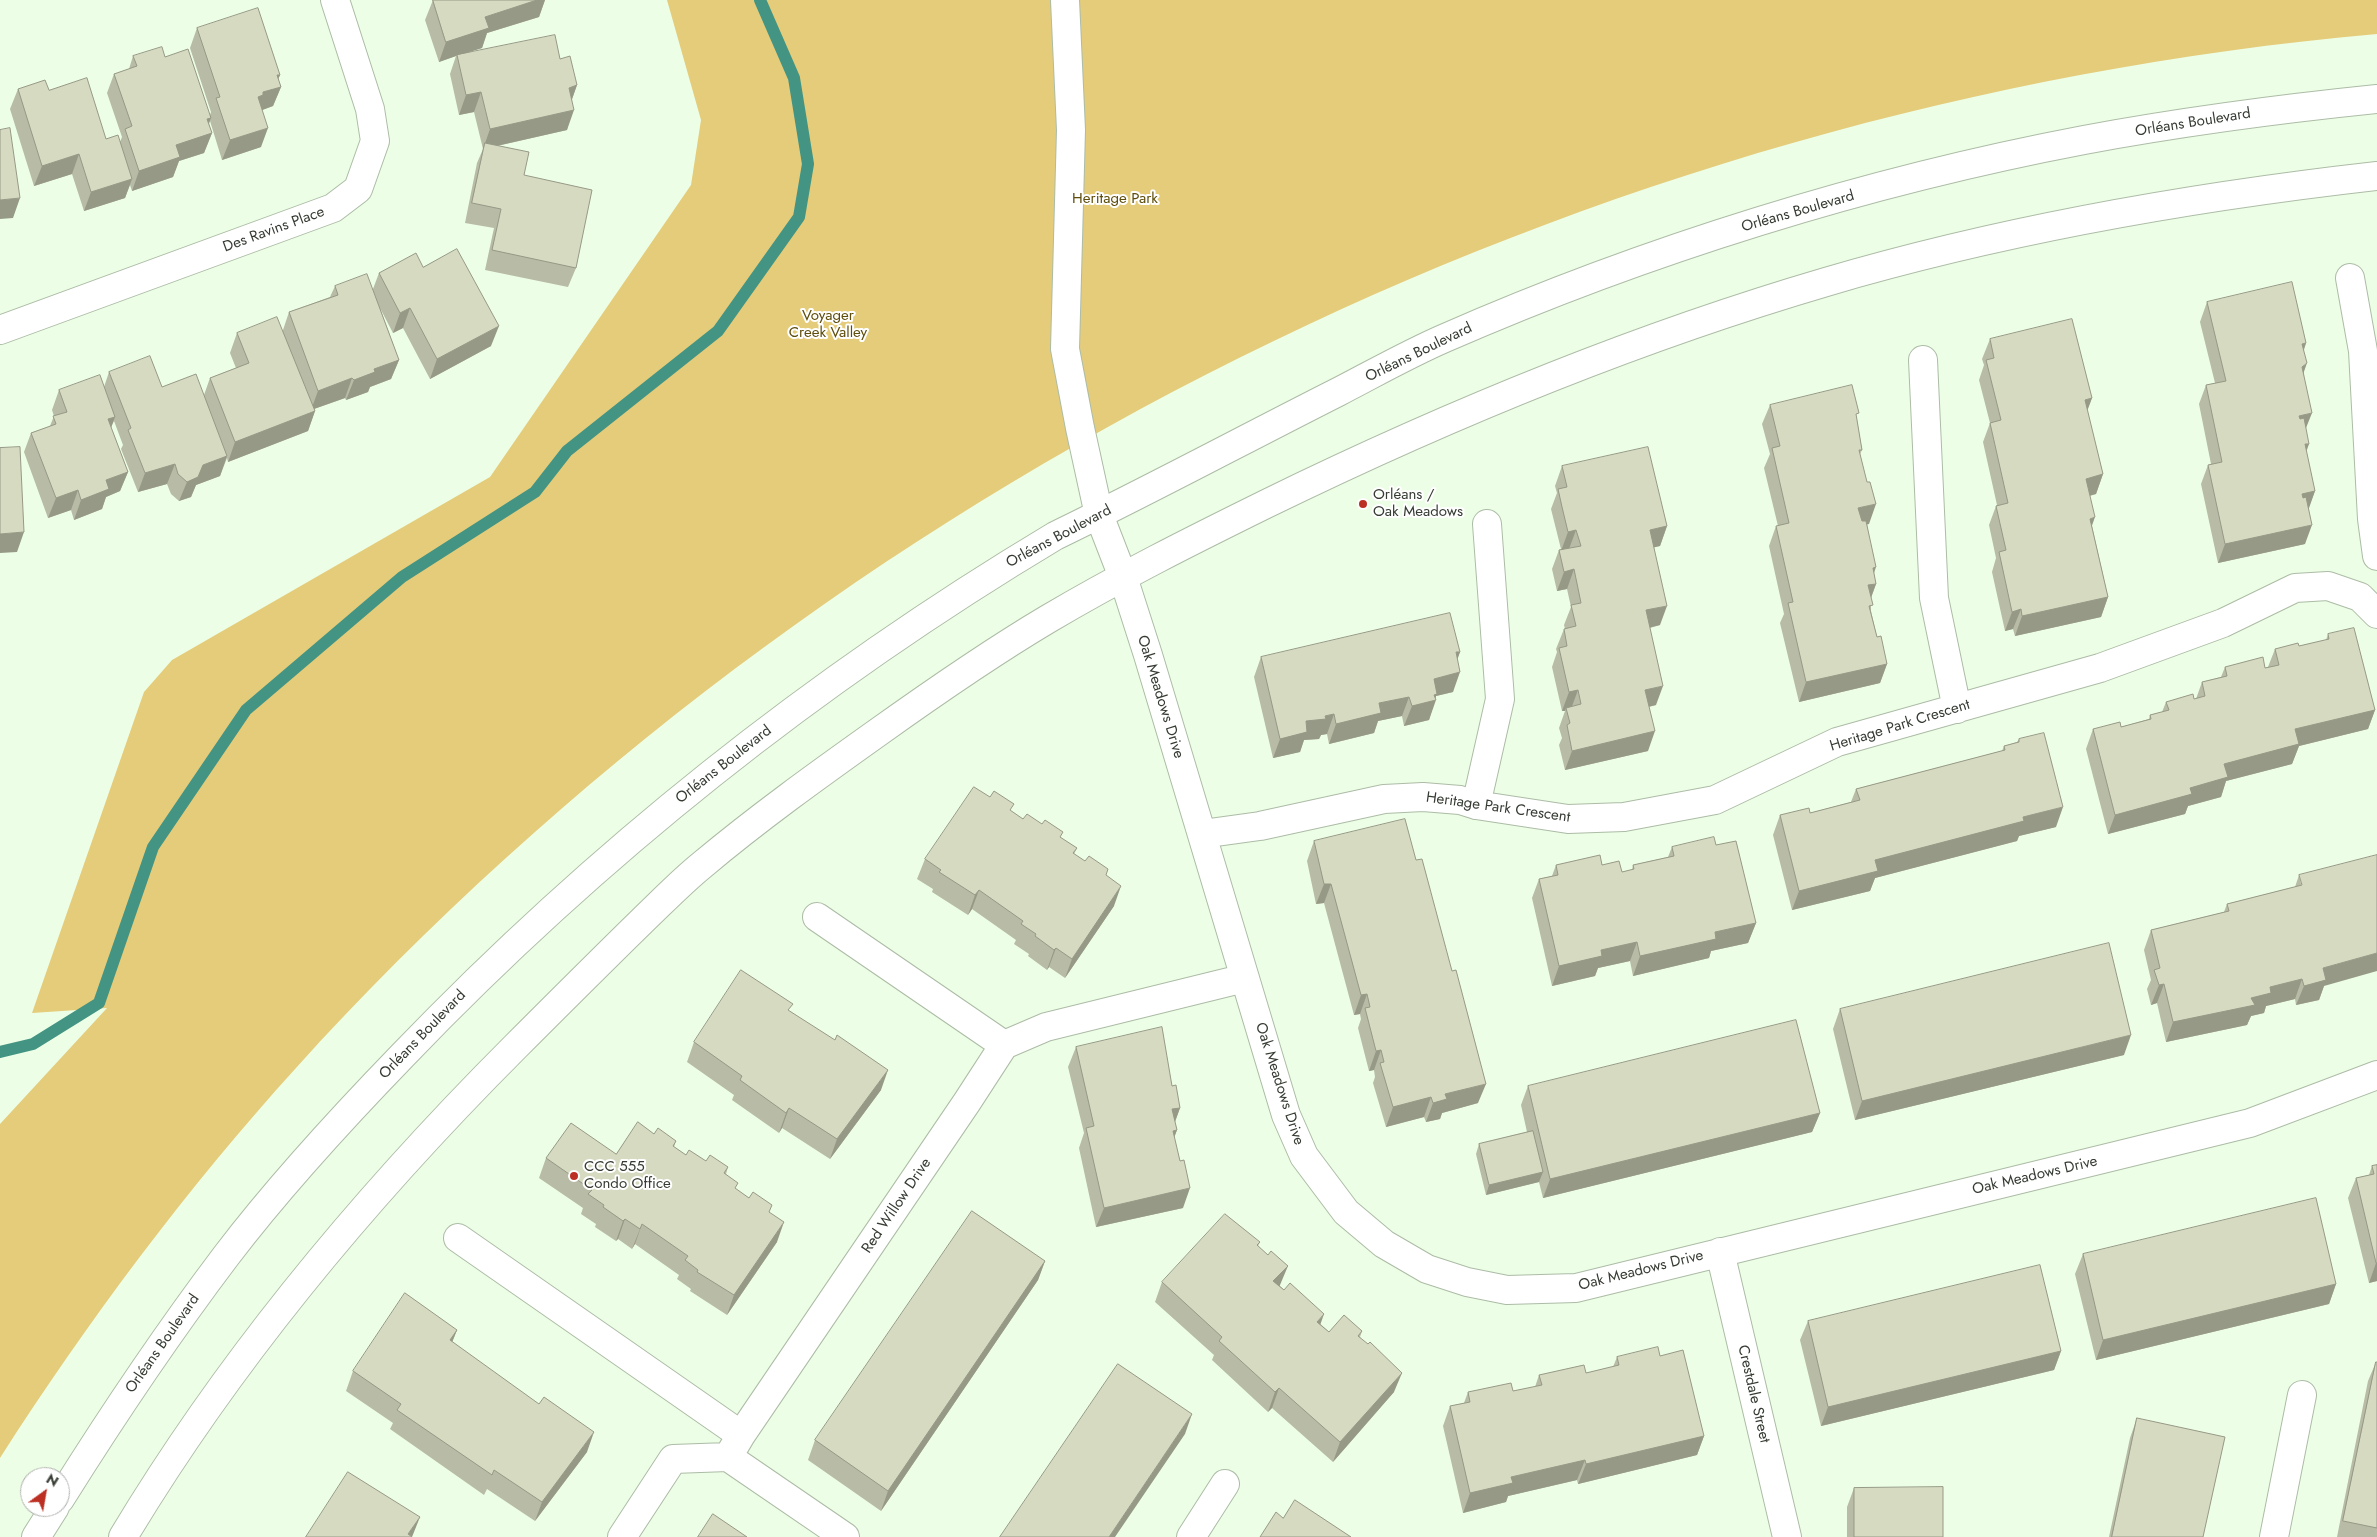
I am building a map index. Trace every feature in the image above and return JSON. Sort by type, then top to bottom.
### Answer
[{"type":"main road","name":"Des Ravins Place","points":[[0,330],[333,208],[358,189],[375,141],[370,109],[335,0]]},
{"type":"main road","name":"Oak Meadows Drive","points":[[1065,0],[1071,130],[1065,349],[1099,515],[1123,577],[1286,1115],[1304,1156],[1346,1212],[1384,1244],[1428,1269],[1467,1282],[1507,1290],[1576,1288],[2250,1124],[2377,1075]]},
{"type":"main road","name":"Orléans Boulevard","points":[[70,1483],[114,1414],[229,1253],[356,1104],[443,1013],[534,925],[656,818],[779,721],[904,632],[1055,536],[1442,339],[1565,288],[1693,243],[1789,213],[1885,187],[2082,140],[2184,123],[2377,98]]},
{"type":"main road","points":[[123,1537],[204,1413],[284,1304],[333,1243],[438,1125],[685,880],[811,779],[977,663],[1051,617],[1237,518],[1417,432],[1508,393],[1725,313],[1829,281],[2052,226],[2163,204],[2377,176]]},
{"type":"main road","points":[[2350,278],[2363,351],[2372,519],[2377,556]]},
{"type":"main road","points":[[1923,360],[1934,598],[1957,708]]},
{"type":"main road","points":[[1476,805],[1500,699],[1487,524]]},
{"type":"main road","name":"Heritage Park Crescent","points":[[1202,834],[1260,826],[1384,799],[1423,797],[1460,800],[1476,805],[1568,819],[1624,817],[1716,800],[1837,742],[2100,668],[2223,623],[2295,588],[2328,586],[2360,597],[2377,614]]},
{"type":"main road","points":[[816,917],[1004,1045],[1046,1027],[1245,978]]},
{"type":"main road","name":"Red Willow Drive","points":[[735,1446],[968,1102],[1004,1045]]},
{"type":"main road","points":[[458,1238],[735,1446],[845,1537]]},
{"type":"main road","name":"Crestdale Street","points":[[1720,1252],[1787,1537]]},
{"type":"main road","points":[[2274,1537],[2302,1395]]},
{"type":"main road","points":[[622,1537],[672,1459],[735,1446]]},
{"type":"main road","points":[[1191,1537],[1225,1484]]},
{"type":"main road","points":[[36,1537],[49,1517]]},
{"type":"green space","name":"Heritage Park","points":[[667,0],[2377,0],[2377,34],[2083,74],[1794,143],[1512,237],[1240,358],[980,502],[735,669],[506,858],[296,1068],[255,1114],[177,1208],[103,1306],[0,1458],[0,1124],[107,1008],[32,1013],[144,692],[172,660],[490,477],[691,185],[701,120]]},
{"type":"building","points":[[433,0],[537,0],[485,17],[489,28],[446,42]]},
{"type":"building","points":[[258,8],[280,75],[277,75],[281,87],[263,92],[263,95],[258,97],[268,128],[230,140],[216,98],[220,97],[197,28]]},
{"type":"building","points":[[555,35],[560,59],[570,56],[577,85],[569,88],[574,110],[490,129],[481,92],[466,95],[457,55]]},
{"type":"building","points":[[162,47],[165,57],[188,49],[211,118],[207,119],[212,133],[176,145],[180,157],[139,171],[125,129],[132,126],[114,74],[137,66],[133,56]]},
{"type":"building","points":[[87,78],[106,139],[118,135],[132,179],[91,192],[79,154],[42,166],[18,89],[45,80],[49,90]]},
{"type":"building","points":[[10,128],[20,198],[0,200],[0,130]]},
{"type":"building","points":[[485,143],[529,152],[524,175],[592,190],[576,268],[492,250],[501,209],[472,203]]},
{"type":"building","points":[[457,249],[499,326],[437,359],[410,308],[400,313],[379,273],[416,253],[423,267]]},
{"type":"building","points":[[367,274],[399,360],[374,369],[375,372],[354,380],[352,378],[318,391],[289,312],[338,295],[335,286]]},
{"type":"building","points":[[2292,282],[2306,343],[2302,344],[2307,363],[2302,367],[2312,413],[2299,416],[2300,419],[2304,418],[2309,444],[2305,444],[2315,491],[2302,494],[2303,498],[2306,497],[2312,525],[2225,544],[2208,465],[2222,462],[2206,385],[2226,381],[2207,302]]},
{"type":"building","points":[[277,317],[315,411],[235,442],[210,378],[249,363],[237,333]]},
{"type":"building","points":[[2072,319],[2092,398],[2085,400],[2103,474],[2086,479],[2095,517],[2090,519],[2108,597],[2022,616],[2021,609],[2012,612],[1999,552],[2006,550],[1996,506],[2008,503],[1990,423],[2001,420],[1986,360],[1994,358],[1990,339]]},
{"type":"building","points":[[150,356],[162,387],[196,374],[227,456],[203,465],[198,477],[187,482],[178,474],[175,464],[145,473],[128,430],[131,428],[109,372]]},
{"type":"building","points":[[100,375],[115,417],[108,419],[128,472],[106,480],[109,489],[81,500],[78,490],[56,498],[31,433],[56,424],[53,416],[67,412],[59,390]]},
{"type":"building","points":[[1852,385],[1859,413],[1856,414],[1862,450],[1859,450],[1867,482],[1870,482],[1876,504],[1858,508],[1862,521],[1866,521],[1876,567],[1873,568],[1876,584],[1868,585],[1873,605],[1869,606],[1877,637],[1881,636],[1887,664],[1806,682],[1788,603],[1793,602],[1776,526],[1789,523],[1772,448],[1780,446],[1770,405]]},
{"type":"building","points":[[20,447],[24,532],[0,534],[0,448]]},
{"type":"building","points":[[1648,447],[1667,526],[1650,530],[1667,606],[1646,610],[1663,686],[1645,690],[1655,731],[1572,751],[1567,725],[1570,723],[1566,708],[1581,704],[1578,690],[1569,692],[1559,648],[1567,646],[1564,629],[1576,626],[1571,605],[1581,603],[1574,569],[1564,572],[1559,550],[1581,546],[1576,530],[1568,532],[1562,507],[1558,489],[1567,487],[1562,466]]},
{"type":"building","points":[[1450,613],[1460,652],[1456,652],[1460,672],[1434,679],[1437,694],[1434,695],[1436,700],[1412,706],[1409,697],[1379,703],[1381,713],[1336,724],[1334,714],[1325,716],[1326,719],[1306,721],[1307,732],[1280,739],[1261,657]]},
{"type":"building","points":[[2354,628],[2375,710],[2295,729],[2299,744],[2224,764],[2228,777],[2190,788],[2192,794],[2115,815],[2093,729],[2120,722],[2121,727],[2151,719],[2150,715],[2169,710],[2166,702],[2193,694],[2194,699],[2205,696],[2202,682],[2227,676],[2225,667],[2263,657],[2265,668],[2279,665],[2275,649],[2298,643],[2299,646],[2329,639],[2328,634]]},
{"type":"building","points":[[2044,733],[2063,807],[2023,817],[2024,821],[1875,860],[1878,871],[1799,891],[1780,815],[1809,808],[1810,813],[1860,800],[1856,789],[2005,750],[2004,746],[2019,742],[2019,739]]},
{"type":"building","points":[[974,787],[990,797],[994,791],[1014,804],[1010,810],[1023,819],[1027,814],[1042,824],[1045,820],[1063,832],[1060,837],[1077,848],[1073,853],[1085,861],[1089,856],[1108,869],[1106,875],[1121,886],[1072,959],[1056,948],[1054,950],[1035,936],[1036,934],[1021,924],[1023,921],[979,890],[975,895],[939,872],[941,870],[925,859]]},
{"type":"building","points":[[1405,819],[1416,860],[1422,859],[1452,971],[1456,970],[1486,1084],[1445,1094],[1447,1099],[1433,1103],[1431,1097],[1393,1107],[1380,1063],[1384,1062],[1381,1050],[1376,1051],[1365,1008],[1370,1007],[1367,994],[1361,995],[1331,884],[1324,884],[1314,841]]},
{"type":"building","points":[[1714,837],[1716,845],[1736,841],[1756,923],[1715,932],[1716,939],[1640,956],[1637,942],[1601,950],[1602,956],[1559,966],[1539,879],[1558,875],[1556,865],[1600,855],[1602,865],[1619,861],[1622,872],[1634,869],[1633,865],[1674,856],[1672,847]]},
{"type":"building","points":[[2377,855],[2377,953],[2323,968],[2326,980],[2304,986],[2302,979],[2270,987],[2271,993],[2251,998],[2255,1005],[2173,1022],[2164,984],[2159,985],[2154,970],[2160,968],[2151,930],[2229,911],[2227,904],[2302,885],[2299,875]]},
{"type":"building","points":[[2109,943],[2131,1035],[1862,1101],[1840,1009]]},
{"type":"building","points":[[741,970],[793,1004],[788,1010],[835,1040],[837,1035],[888,1070],[837,1139],[789,1108],[786,1113],[740,1080],[742,1076],[694,1042]]},
{"type":"building","points":[[1796,1020],[1820,1113],[1550,1179],[1528,1086]]},
{"type":"building","points":[[1162,1027],[1172,1086],[1176,1085],[1180,1108],[1172,1109],[1177,1130],[1173,1131],[1180,1161],[1184,1160],[1190,1188],[1104,1208],[1086,1128],[1094,1126],[1076,1047]]},
{"type":"building","points":[[638,1122],[654,1134],[658,1128],[676,1141],[673,1146],[686,1155],[689,1150],[706,1161],[710,1155],[728,1167],[724,1173],[738,1183],[735,1188],[749,1198],[753,1192],[772,1205],[769,1212],[784,1222],[734,1295],[697,1272],[698,1270],[685,1260],[688,1256],[642,1224],[640,1229],[625,1219],[623,1221],[603,1207],[604,1205],[588,1194],[592,1190],[546,1158],[571,1123],[616,1154]]},
{"type":"building","points":[[1533,1131],[1543,1172],[1489,1185],[1479,1144]]},
{"type":"building","points":[[2377,1165],[2376,1263],[2356,1178],[2374,1174],[2372,1166]]},
{"type":"building","points":[[2316,1198],[2336,1284],[2103,1340],[2083,1254]]},
{"type":"building","points":[[972,1211],[1045,1261],[888,1491],[815,1440]]},
{"type":"building","points":[[1225,1214],[1260,1242],[1257,1245],[1268,1255],[1271,1251],[1288,1266],[1273,1281],[1284,1290],[1290,1283],[1324,1314],[1317,1322],[1329,1332],[1344,1315],[1362,1331],[1358,1336],[1368,1344],[1370,1342],[1402,1373],[1340,1442],[1279,1388],[1275,1392],[1219,1341],[1222,1337],[1162,1282]]},
{"type":"building","points":[[2040,1265],[2061,1351],[1828,1407],[1808,1321]]},
{"type":"building","points":[[405,1293],[457,1330],[450,1340],[539,1404],[544,1397],[594,1432],[542,1502],[494,1470],[492,1475],[397,1410],[401,1404],[353,1371]]},
{"type":"building","points":[[1658,1347],[1660,1356],[1683,1350],[1704,1436],[1586,1464],[1585,1460],[1511,1477],[1513,1483],[1470,1493],[1450,1406],[1470,1402],[1468,1392],[1511,1383],[1513,1391],[1542,1385],[1539,1375],[1584,1365],[1586,1373],[1619,1365],[1617,1357]]},
{"type":"building","points":[[2377,1362],[2377,1528],[2343,1521]]},
{"type":"building","points":[[1118,1364],[1192,1414],[1109,1537],[1000,1537]]},
{"type":"building","points":[[2137,1418],[2225,1437],[2203,1537],[2112,1537]]},
{"type":"building","points":[[348,1472],[420,1517],[408,1534],[412,1537],[306,1537]]},
{"type":"building","points":[[1943,1487],[1943,1537],[1854,1537],[1854,1488]]},
{"type":"building","points":[[1295,1500],[1351,1537],[1260,1537],[1276,1512],[1283,1518]]},
{"type":"building","points":[[713,1514],[747,1537],[698,1537]]},
{"type":"waterway","points":[[0,1052],[33,1044],[99,1003],[153,847],[246,710],[402,577],[535,492],[567,451],[718,331],[799,217],[808,164],[794,78],[760,0]]},
{"type":"place","name":"Orléans / Oak Meadows","points":[[1363,504]]},
{"type":"place","name":"CCC 555 Condo Office","points":[[574,1176]]},
{"type":"park label","name":"Voyager Creek Valley","points":[[828,324]]}]
